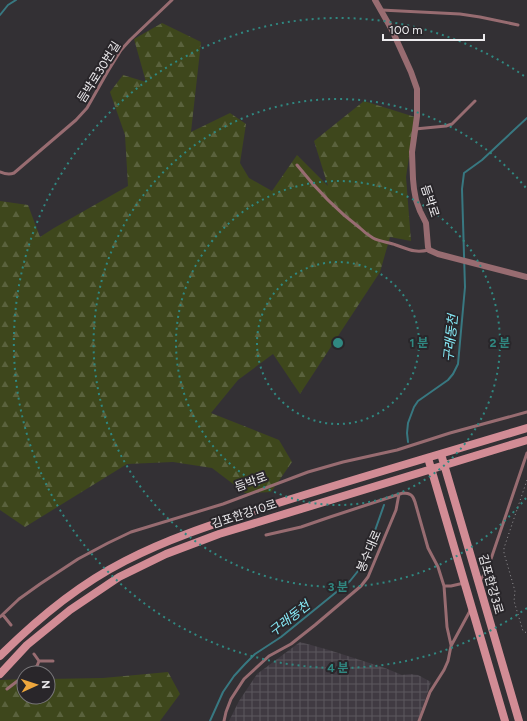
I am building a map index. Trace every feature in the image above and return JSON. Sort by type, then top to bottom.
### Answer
[{"type":"street","name":"듬박로","points":[[375,0],[392,30],[417,89],[416,130],[412,152],[414,189],[418,206],[426,223],[429,250]]},
{"type":"street","points":[[429,250],[438,254],[527,277]]},
{"type":"street","name":"김포한강10로","points":[[0,656],[37,620],[85,585],[124,561],[158,545],[192,531],[321,490],[527,428]]},
{"type":"street","name":"김포한강10로","points":[[0,674],[27,645],[70,610],[119,577],[166,554],[219,534],[527,440]]},
{"type":"street","name":"김포한강3로","points":[[441,454],[519,721]]},
{"type":"street","name":"김포한강3로","points":[[428,458],[505,721]]},
{"type":"lane","name":"듬박로30번길","points":[[0,172],[6,174],[14,173],[76,120],[87,108],[121,50],[172,0]]},
{"type":"lane","points":[[381,10],[460,14],[518,25]]},
{"type":"lane","points":[[416,130],[452,124],[475,101]]},
{"type":"lane","points":[[297,165],[328,200],[345,216],[373,238],[378,241],[395,244],[409,250],[421,252],[429,250]]},
{"type":"lane","name":"듬박로","points":[[1,616],[19,599],[78,559],[131,532],[223,504],[308,472],[343,462],[397,450],[450,433],[527,412]]},
{"type":"lane","points":[[479,584],[487,570],[527,453]]},
{"type":"lane","points":[[266,535],[302,528],[399,494],[409,493],[413,497],[428,548],[438,567],[444,586],[446,626],[451,646]]},
{"type":"lane","name":"봉수대로","points":[[224,721],[230,699],[244,679],[269,656],[291,644],[365,582],[396,510],[399,494]]},
{"type":"lane","points":[[444,586],[464,583]]},
{"type":"lane","points":[[419,721],[430,692],[444,670],[448,661],[451,646],[471,607]]},
{"type":"lane","points":[[1,616],[11,625]]},
{"type":"lane","points":[[34,654],[39,661]]},
{"type":"lane","points":[[39,661],[53,661]]},
{"type":"lane","points":[[37,665],[39,661]]},
{"type":"lane","points":[[7,689],[16,682]]},
{"type":"path","points":[[527,480],[504,548],[504,553],[515,591],[514,601],[523,631],[527,633]]},
{"type":"shaded area","points":[[300,642],[385,668],[402,675],[418,675],[431,682],[418,721],[229,721],[239,701],[257,674]]},
{"type":"green space","points":[[162,23],[201,42],[191,132],[230,113],[246,124],[240,163],[249,178],[272,191],[297,155],[328,186],[314,141],[364,101],[415,117],[406,177],[411,241],[390,237],[380,272],[300,394],[273,354],[238,380],[211,413],[279,440],[292,462],[271,492],[245,493],[212,468],[173,462],[127,464],[25,527],[0,510],[0,201],[28,205],[40,237],[128,186],[125,135],[110,92],[123,75],[146,82],[134,39]]},
{"type":"green space","points":[[168,672],[180,694],[160,721],[0,721],[0,680],[16,679],[16,705],[56,705],[56,679],[103,678]]},
{"type":"waterway","points":[[0,15],[8,5],[16,0]]},
{"type":"waterway","name":"구래동천","points":[[408,442],[408,423],[414,407],[418,401],[448,380],[458,364],[465,287],[462,189],[464,173],[482,160],[527,118]]},
{"type":"waterway","name":"구래동천","points":[[210,721],[223,692],[234,676],[245,664],[255,654],[281,637],[350,581],[358,571],[372,539],[384,505]]}]
